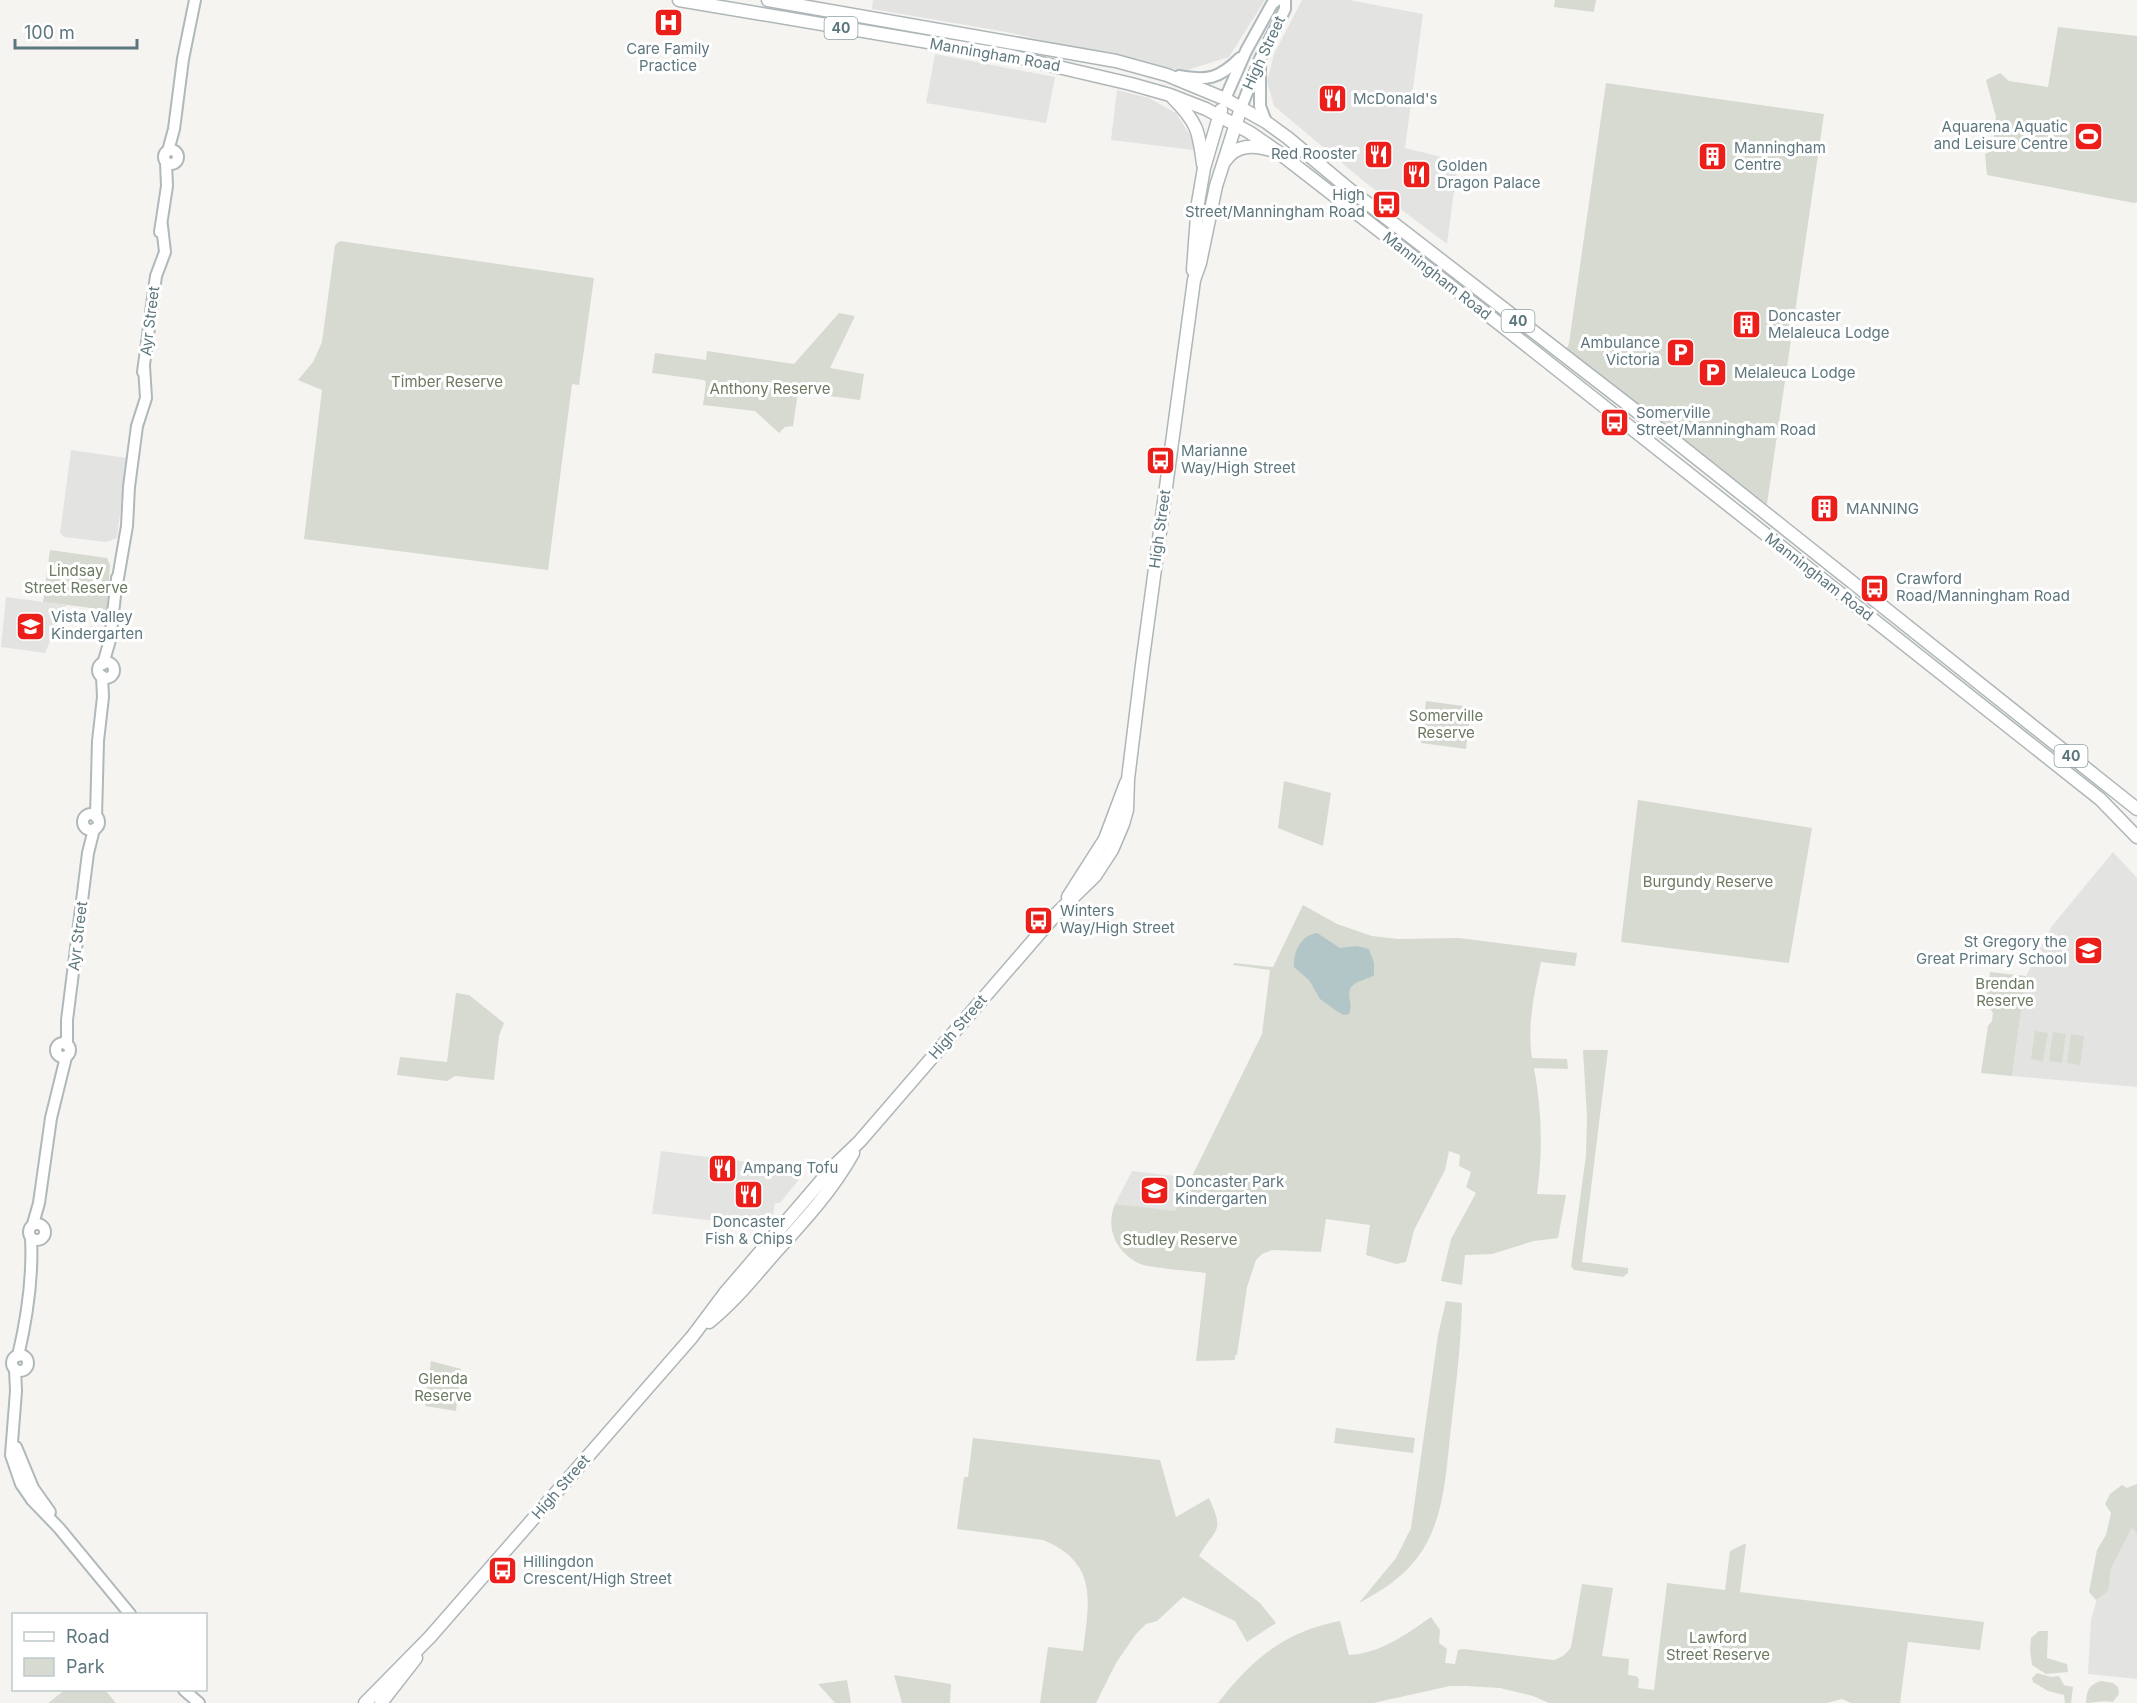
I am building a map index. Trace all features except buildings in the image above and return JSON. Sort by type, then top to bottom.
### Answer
[{"type":"main road","name":"Manningham Road","points":[[679,0],[1041,62],[1170,95],[1236,125],[1278,152],[2100,799],[2137,837]]},
{"type":"main road","name":"Manningham Road","points":[[768,0],[1116,61],[1167,75],[1225,99],[1266,122],[1441,261],[1670,437],[2137,809]]},
{"type":"main road","points":[[1170,95],[1194,123],[1200,139],[1204,168]]},
{"type":"main road","name":"High Street","points":[[1194,280],[1192,262],[1204,168],[1225,99]]},
{"type":"main road","name":"High Street","points":[[365,1703],[430,1637],[692,1336],[719,1314],[789,1237],[847,1164],[860,1141],[1058,913],[1095,876],[1112,850],[1127,810],[1128,779],[1194,280],[1221,166],[1241,108]]},
{"type":"main road","points":[[1221,166],[1233,152],[1244,147],[1259,147],[1278,152]]},
{"type":"main road","points":[[1659,451],[1670,437]]},
{"type":"main road","points":[[1970,697],[1981,684]]},
{"type":"main road","name":"High Street","points":[[381,1703],[403,1677],[430,1637]]},
{"type":"street","name":"Ayr Street","points":[[129,1613],[21,1485],[11,1455],[19,1369],[13,1360],[22,1357],[23,1332],[36,1238],[45,1233],[38,1225],[39,1203],[67,1020],[96,786],[103,697],[106,677],[114,671],[107,664],[127,526],[129,487],[137,426],[146,398],[144,366],[156,276],[155,262],[159,251],[158,240],[162,226],[183,59],[195,0]]},
{"type":"street","name":"High Street","points":[[1225,99],[1246,51],[1272,4],[1277,0]]},
{"type":"street","name":"High Street","points":[[1241,108],[1260,59],[1285,9],[1285,0]]},
{"type":"street","points":[[1167,75],[1207,79],[1230,68],[1246,51]]},
{"type":"street","points":[[1260,59],[1261,111],[1266,122]]},
{"type":"street","points":[[186,1691],[200,1703]]},
{"type":"shaded area","points":[[873,0],[1265,0],[1229,57],[1184,71],[1001,31],[872,9]]},
{"type":"shaded area","points":[[1302,0],[1349,0],[1423,14],[1405,148],[1458,161],[1447,244],[1366,183],[1274,106],[1267,82],[1274,54]]},
{"type":"shaded area","points":[[935,54],[1055,77],[1046,123],[926,103]]},
{"type":"shaded area","points":[[1117,90],[1149,98],[1176,113],[1193,140],[1193,150],[1111,140]]},
{"type":"shaded area","points":[[71,450],[127,458],[117,538],[106,542],[64,537],[60,533]]},
{"type":"shaded area","name":"Vista Valley Kindergarten","points":[[6,597],[66,605],[45,653],[1,647]]},
{"type":"shaded area","name":"St Gregory the Great Primary School","points":[[2113,852],[2137,878],[2137,1087],[2012,1076],[2026,976],[2052,926]]},
{"type":"shaded area","points":[[1317,933],[1340,948],[1357,946],[1369,949],[1374,963],[1374,975],[1357,982],[1350,989],[1349,1014],[1344,1015],[1338,1012],[1320,999],[1309,980],[1294,967],[1299,945],[1311,934]]},
{"type":"shaded area","points":[[661,1151],[772,1165],[802,1176],[780,1203],[775,1203],[772,1221],[768,1227],[652,1214]]},
{"type":"shaded area","name":"Doncaster Park Kindergarten","points":[[1132,1171],[1192,1178],[1175,1212],[1115,1204]]},
{"type":"shaded area","points":[[2127,1499],[2137,1501],[2137,1679],[2088,1674],[2091,1619]]},
{"type":"green space","points":[[1555,0],[1596,0],[1594,12],[1554,7]]},
{"type":"green space","name":"Aquarena Aquatic and Leisure Centre","points":[[2058,27],[2137,36],[2137,202],[1987,175],[1985,154],[1992,151],[1996,117],[1986,80],[2000,73],[2009,81],[2048,87]]},
{"type":"green space","name":"Manningham Centre","points":[[1606,83],[1824,114],[1767,504],[1761,509],[1564,356],[1569,343]]},
{"type":"green space","name":"Timber Reserve","points":[[340,241],[594,278],[579,385],[572,384],[548,570],[304,539],[322,390],[298,380],[313,362],[322,342],[335,245]]},
{"type":"green space","name":"Anthony Reserve","points":[[839,313],[855,316],[830,368],[864,374],[860,400],[798,392],[793,426],[785,427],[779,433],[755,411],[703,405],[706,382],[704,380],[652,373],[655,353],[706,360],[707,351],[794,364]]},
{"type":"green space","name":"Lindsay Street Reserve","points":[[50,550],[107,558],[110,565],[107,610],[43,602]]},
{"type":"green space","name":"Somerville Reserve","points":[[1426,701],[1471,707],[1466,749],[1421,743]]},
{"type":"green space","points":[[1284,781],[1331,793],[1323,846],[1278,828]]},
{"type":"green space","name":"Burgundy Reserve","points":[[1638,800],[1812,828],[1789,963],[1621,942]]},
{"type":"green space","name":"Studley Reserve","points":[[1303,905],[1337,924],[1372,936],[1398,939],[1459,938],[1577,953],[1575,966],[1541,962],[1531,1022],[1532,1058],[1567,1059],[1568,1069],[1534,1068],[1541,1131],[1537,1194],[1566,1195],[1558,1238],[1534,1241],[1492,1254],[1465,1255],[1462,1285],[1441,1281],[1451,1239],[1476,1193],[1466,1187],[1471,1172],[1459,1166],[1460,1155],[1449,1151],[1445,1170],[1414,1230],[1406,1262],[1396,1264],[1366,1255],[1370,1225],[1326,1219],[1321,1252],[1272,1250],[1262,1254],[1256,1260],[1247,1287],[1235,1360],[1196,1361],[1206,1273],[1143,1265],[1130,1258],[1114,1238],[1112,1213],[1115,1204],[1175,1211],[1262,1034],[1270,970],[1233,965],[1234,963],[1273,967]]},
{"type":"green space","name":"Brendan Reserve","points":[[1990,972],[2026,976],[2012,1076],[1981,1073],[1988,1026],[1992,1021],[1993,1013],[1986,1002]]},
{"type":"green space","points":[[456,993],[469,995],[504,1023],[499,1036],[494,1080],[455,1076],[447,1081],[397,1075],[400,1057],[447,1062]]},
{"type":"green space","points":[[2035,1031],[2048,1033],[2043,1061],[2031,1059]]},
{"type":"green space","points":[[2053,1032],[2066,1034],[2062,1063],[2049,1061]]},
{"type":"green space","points":[[2071,1034],[2084,1036],[2080,1065],[2067,1063]]},
{"type":"green space","points":[[1583,1050],[1608,1050],[1582,1262],[1628,1268],[1628,1273],[1623,1277],[1574,1270],[1571,1266],[1586,1155],[1587,1117]]},
{"type":"green space","points":[[1446,1301],[1462,1303],[1461,1334],[1448,1461],[1439,1512],[1426,1544],[1411,1565],[1390,1584],[1359,1603],[1396,1558],[1411,1528],[1438,1335]]},
{"type":"green space","name":"Glenda Reserve","points":[[431,1361],[461,1369],[456,1411],[425,1406]]},
{"type":"green space","points":[[1336,1428],[1415,1438],[1413,1453],[1334,1443]]},
{"type":"green space","points":[[973,1438],[1160,1460],[1176,1517],[1209,1498],[1214,1509],[1217,1518],[1216,1529],[1199,1556],[1260,1603],[1276,1623],[1247,1642],[1235,1621],[1183,1597],[1157,1621],[1146,1624],[1136,1634],[1116,1663],[1096,1703],[1040,1703],[1048,1647],[1083,1651],[1088,1600],[1086,1586],[1082,1572],[1074,1560],[1061,1549],[1043,1540],[957,1529],[964,1477],[968,1477]]},
{"type":"green space","points":[[2137,1484],[2137,1534],[2132,1527],[2111,1568],[2108,1591],[2096,1600],[2089,1592],[2097,1550],[2106,1535],[2111,1513],[2105,1504],[2110,1494],[2122,1485],[2127,1488]]},
{"type":"green space","name":"Lawford Street Reserve","points":[[1746,1544],[1740,1592],[1984,1622],[1980,1650],[1908,1642],[1900,1703],[1851,1703],[1842,1699],[1827,1703],[1549,1703],[1533,1696],[1500,1688],[1450,1686],[1373,1703],[1218,1703],[1243,1673],[1271,1650],[1302,1632],[1340,1621],[1349,1655],[1382,1647],[1431,1617],[1440,1630],[1439,1643],[1447,1649],[1445,1663],[1455,1664],[1458,1650],[1463,1649],[1553,1660],[1564,1655],[1571,1647],[1582,1584],[1613,1588],[1602,1656],[1629,1659],[1628,1675],[1639,1679],[1638,1688],[1654,1690],[1667,1583],[1725,1590],[1730,1551]]},
{"type":"green space","points":[[2039,1631],[2048,1631],[2047,1658],[2067,1664],[2068,1672],[2046,1674],[2032,1665],[2031,1638]]},
{"type":"green space","points":[[2037,1673],[2051,1677],[2059,1676],[2064,1685],[2073,1687],[2071,1703],[2065,1703],[2064,1695],[2048,1691],[2033,1682],[2032,1678]]},
{"type":"green space","points":[[894,1675],[951,1684],[950,1703],[902,1703]]},
{"type":"green space","points":[[847,1680],[851,1703],[835,1703],[818,1684]]},
{"type":"green space","points":[[2101,1681],[2113,1683],[2118,1687],[2119,1694],[2113,1702],[2086,1703],[2089,1689],[2093,1684]]},
{"type":"green space","points":[[64,1691],[106,1691],[116,1703],[48,1703]]},
{"type":"place","name":"Care Family Practice","points":[[668,22]]},
{"type":"place","name":"McDonald's","points":[[1332,99]]},
{"type":"place","name":"Aquarena Aquatic and Leisure Centre","points":[[2089,136]]},
{"type":"place","name":"Red Rooster","points":[[1378,154]]},
{"type":"place","name":"Manningham Centre","points":[[1713,157]]},
{"type":"place","name":"Golden Dragon Palace","points":[[1416,175]]},
{"type":"place","name":"High Street/Manningham Road","points":[[1386,204]]},
{"type":"place","name":"Doncaster Melaleuca Lodge","points":[[1747,325]]},
{"type":"place","name":"Ambulance Victoria","points":[[1681,352]]},
{"type":"place","name":"Melaleuca Lodge","points":[[1713,373]]},
{"type":"place","name":"Somerville Street/Manningham Road","points":[[1615,422]]},
{"type":"place","name":"Marianne Way/High Street","points":[[1160,460]]},
{"type":"place","name":"MANNING","points":[[1825,509]]},
{"type":"place","name":"Crawford Road/Manningham Road","points":[[1875,588]]},
{"type":"place","name":"Vista Valley Kindergarten","points":[[30,626]]},
{"type":"place","name":"Winters Way/High Street","points":[[1039,920]]},
{"type":"place","name":"St Gregory the Great Primary School","points":[[2088,951]]},
{"type":"place","name":"Ampang Tofu","points":[[722,1168]]},
{"type":"place","name":"Doncaster Park Kindergarten","points":[[1154,1191]]},
{"type":"place","name":"Doncaster Fish & Chips","points":[[749,1195]]},
{"type":"place","name":"Hillingdon Crescent/High Street","points":[[502,1571]]}]
